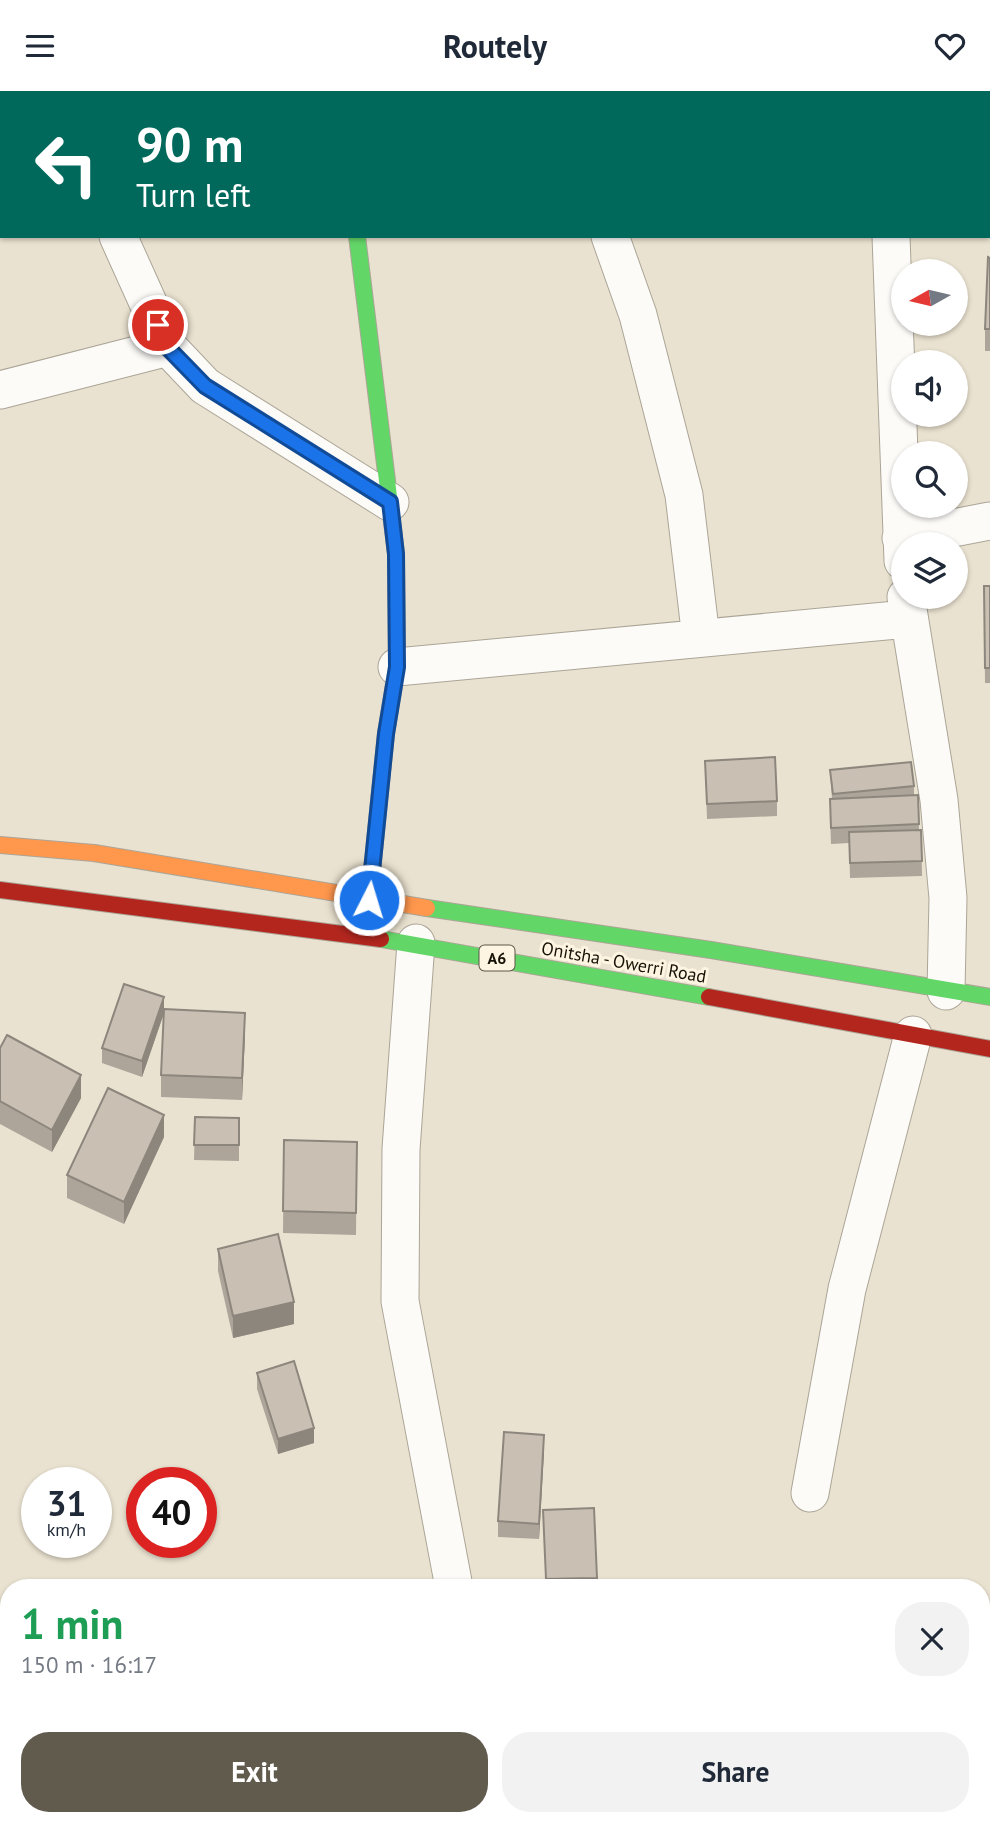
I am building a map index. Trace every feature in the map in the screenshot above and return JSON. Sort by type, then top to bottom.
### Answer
[{"type":"main road","points":[[357,238],[396,554],[397,667],[386,734],[369,900]]},
{"type":"main road","name":"Onitsha - Owerri Road","points":[[0,845],[94,853],[369,900],[711,950],[990,997]]},
{"type":"main road","name":"Onitsha - Owerri Road","points":[[0,890],[416,943],[990,1049]]},
{"type":"street","points":[[119,238],[167,347],[205,386],[390,502]]},
{"type":"street","points":[[611,238],[638,315],[684,495],[701,638]]},
{"type":"street","points":[[891,238],[901,532]]},
{"type":"street","points":[[0,390],[167,347]]},
{"type":"street","points":[[957,532],[990,521]]},
{"type":"street","points":[[397,667],[701,638],[899,609]]},
{"type":"street","points":[[906,609],[939,800],[948,898],[946,991]]},
{"type":"street","points":[[416,943],[401,1149],[400,1301],[452,1579]]},
{"type":"street","points":[[810,1493],[848,1289],[913,1035]]},
{"type":"building","points":[[988,257],[990,329],[985,329]]},
{"type":"building","points":[[984,586],[990,586],[990,668],[985,668]]},
{"type":"building","points":[[775,757],[777,801],[707,804],[705,761]]},
{"type":"building","points":[[911,762],[914,786],[833,794],[830,770]]},
{"type":"building","points":[[918,795],[919,824],[831,828],[830,799]]},
{"type":"building","points":[[921,830],[922,861],[850,863],[849,832]]},
{"type":"building","points":[[124,984],[164,997],[142,1061],[102,1048]]},
{"type":"building","points":[[164,1009],[245,1013],[242,1078],[161,1075]]},
{"type":"building","points":[[7,1035],[81,1075],[52,1130],[0,1101],[0,1048]]},
{"type":"building","points":[[108,1088],[164,1115],[124,1202],[67,1175]]},
{"type":"building","points":[[195,1117],[239,1118],[239,1145],[194,1145]]},
{"type":"building","points":[[284,1140],[357,1142],[356,1213],[283,1211]]},
{"type":"building","points":[[278,1234],[294,1302],[233,1316],[218,1249]]},
{"type":"building","points":[[294,1361],[314,1428],[278,1439],[257,1373]]},
{"type":"building","points":[[504,1432],[544,1435],[539,1524],[498,1521]]},
{"type":"building","points":[[594,1508],[597,1578],[546,1579],[543,1510]]},
{"type":"traffic: fast","points":[[357,238],[396,554],[397,667],[386,733]]},
{"type":"traffic: fast","points":[[427,908],[711,950],[990,997]]},
{"type":"traffic: fast","points":[[381,939],[709,997]]},
{"type":"traffic: slow","points":[[369,900],[386,733]]},
{"type":"traffic: slow","points":[[0,845],[94,853],[427,908]]},
{"type":"traffic: jam","points":[[0,890],[381,939]]},
{"type":"traffic: jam","points":[[709,997],[990,1049]]},
{"type":"route","points":[[158,325],[167,347],[205,386],[390,502],[396,554],[397,667],[386,734],[369,900]]}]
